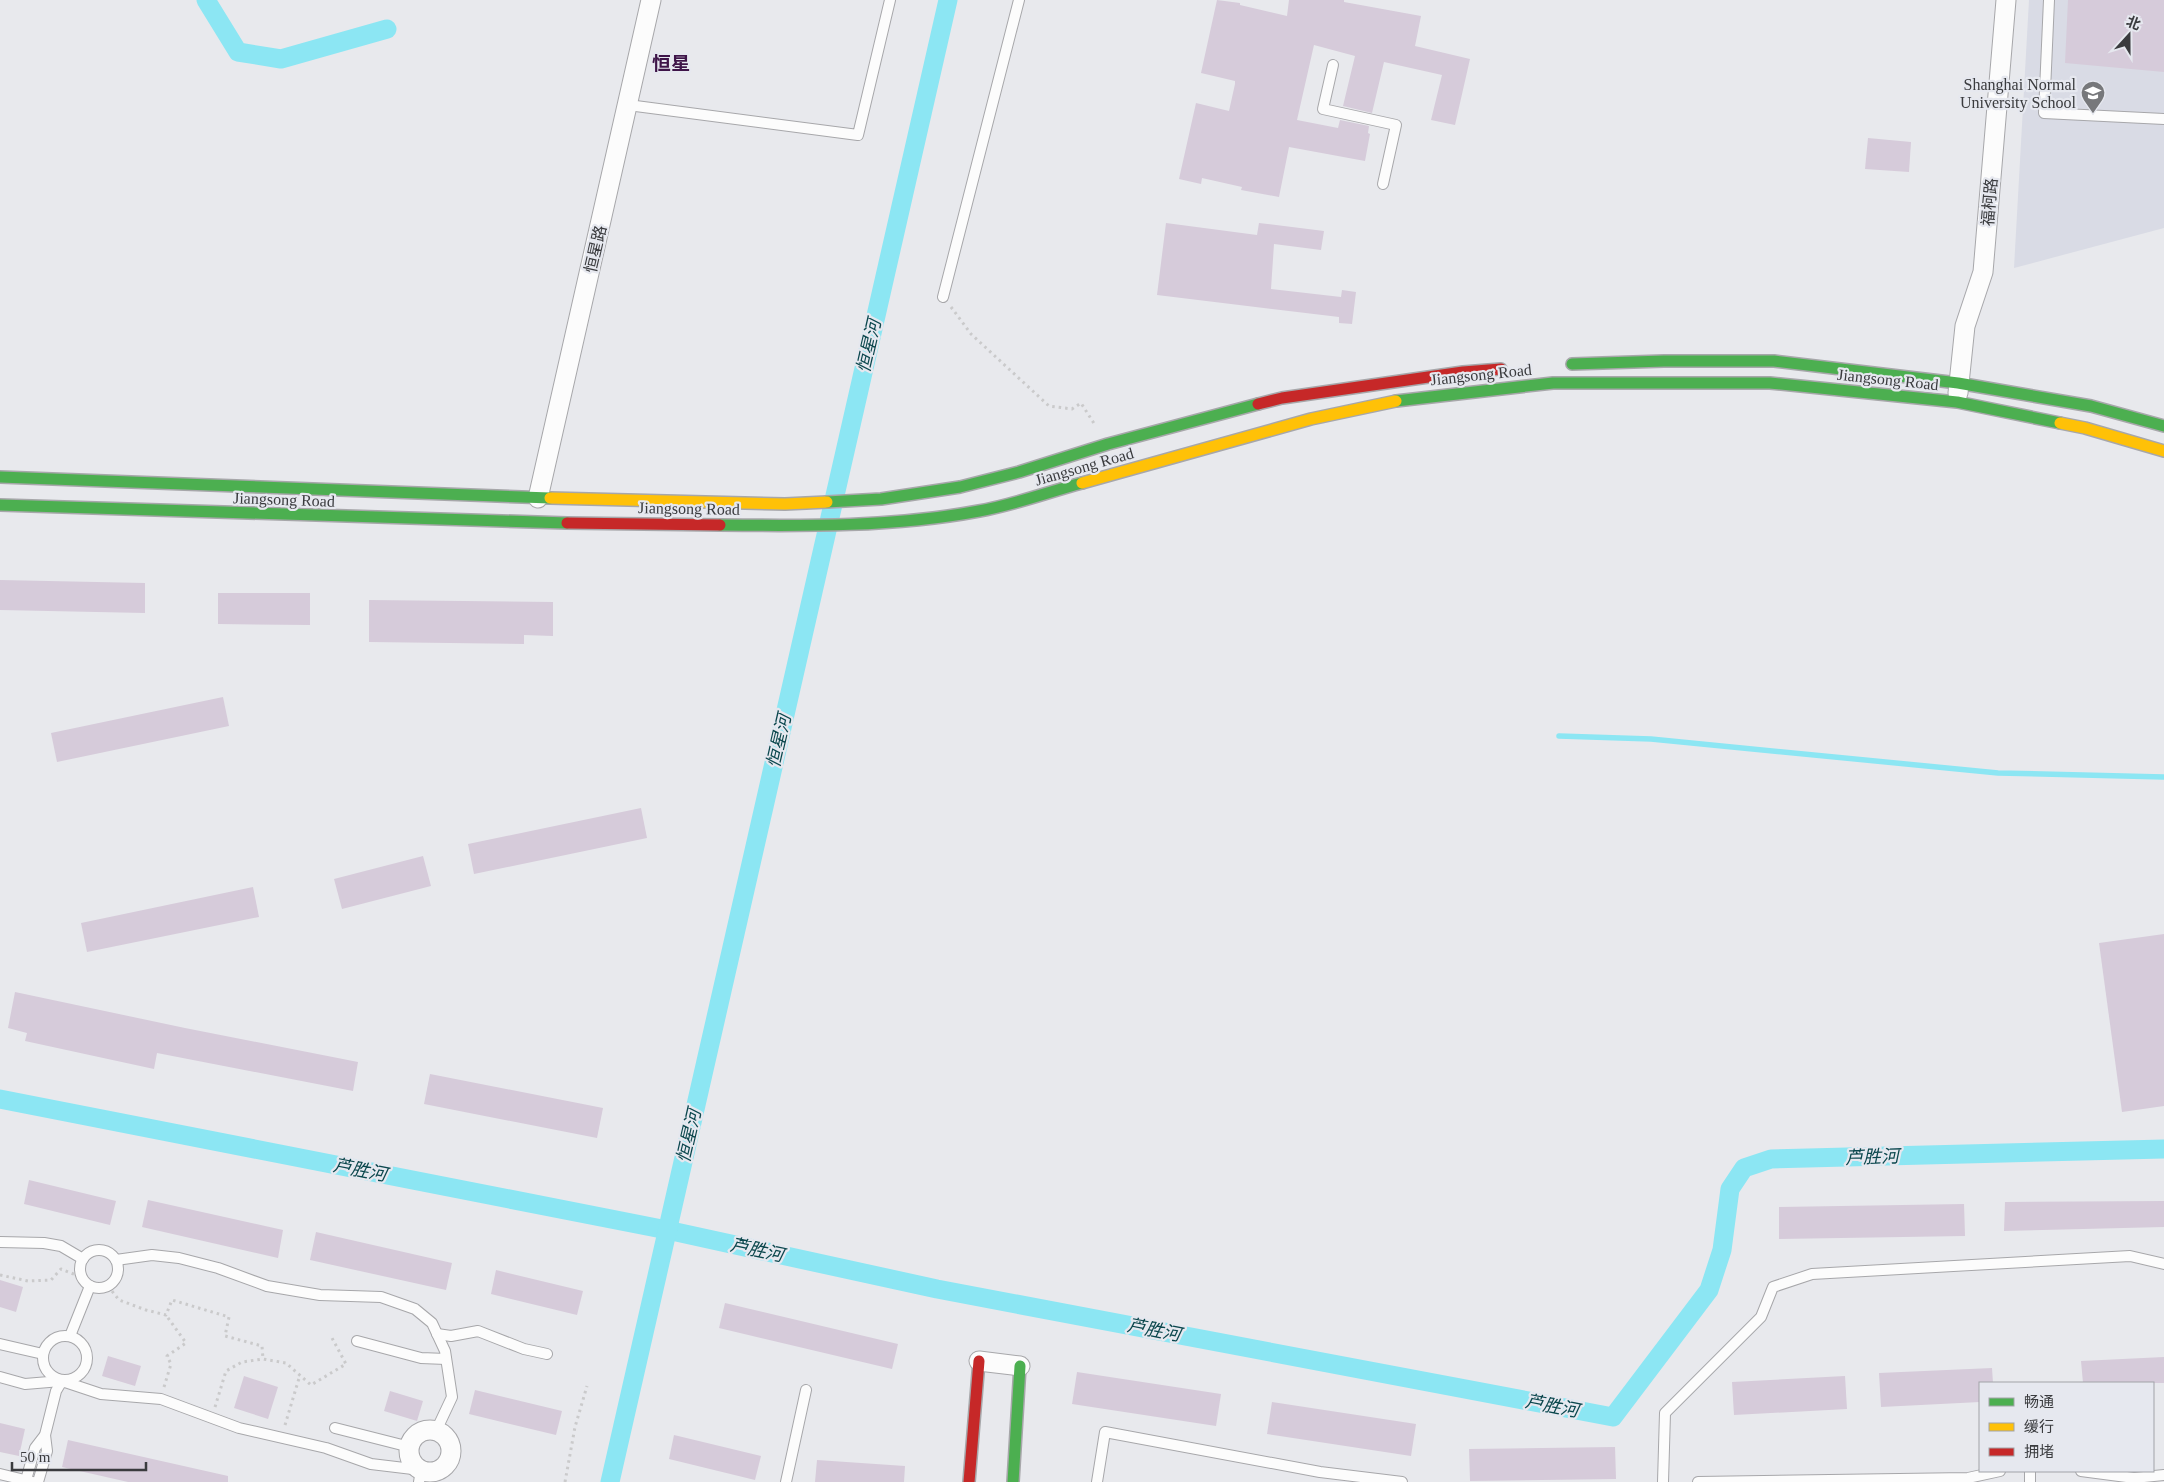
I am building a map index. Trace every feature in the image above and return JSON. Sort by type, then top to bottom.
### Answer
[{"type":"street","name":"恒星路","points":[[538,498],[651,0]]},
{"type":"street","name":"福柯路","points":[[1958,393],[1966,326],[1983,272],[2006,0]]},
{"type":"street","name":"Jiangsong Road","points":[[1559,365],[1664,361],[1774,361],[1958,393],[2164,451]]},
{"type":"street","name":"Jiangsong Road","points":[[0,478],[538,498],[785,504],[881,499],[960,487],[1108,448],[1282,398],[1463,372],[1511,368]]},
{"type":"street","name":"Jiangsong Road","points":[[0,505],[462,521],[779,526],[921,520],[981,511],[1110,471],[1311,419],[1399,400],[1553,382],[1770,383],[1958,393],[2091,406],[2164,426]]},
{"type":"street","points":[[969,1482],[979,1361],[1020,1366],[1013,1482]]},
{"type":"street","points":[[436,1431],[447,1439],[450,1445],[450,1458],[441,1469],[420,1476],[411,1460],[410,1446],[417,1435],[423,1432],[436,1431]]},
{"type":"lane","points":[[628,105],[858,135],[890,0]]},
{"type":"lane","points":[[943,297],[1019,0]]},
{"type":"lane","points":[[2048,0],[2044,113],[2164,118]]},
{"type":"lane","points":[[1333,65],[1323,110],[1396,125],[1383,184]]},
{"type":"lane","points":[[0,1242],[44,1243],[61,1246],[83,1259]]},
{"type":"lane","points":[[93,1251],[106,1252],[116,1260],[118,1273],[108,1286],[96,1288],[90,1286],[82,1277],[80,1271],[83,1259],[93,1251]]},
{"type":"lane","points":[[116,1260],[152,1255],[179,1258],[218,1268],[267,1286],[320,1295],[381,1297],[415,1309],[432,1323],[445,1351],[452,1397],[436,1431]]},
{"type":"lane","points":[[1663,1482],[1665,1413],[1761,1317],[1773,1287],[1812,1274],[2130,1256],[2164,1264]]},
{"type":"lane","points":[[70,1336],[90,1286]]},
{"type":"lane","points":[[437,1334],[452,1336],[478,1331],[524,1349],[547,1354]]},
{"type":"lane","points":[[0,1377],[25,1384],[62,1381],[69,1380],[82,1373],[88,1359],[83,1345],[70,1336],[63,1336],[50,1341],[43,1354],[42,1361],[49,1374],[62,1381],[101,1394],[160,1398],[239,1428],[326,1448],[371,1464],[420,1476]]},
{"type":"lane","points":[[357,1341],[421,1358],[446,1360]]},
{"type":"lane","points":[[0,1344],[43,1354]]},
{"type":"lane","points":[[0,1474],[33,1481],[35,1448],[45,1434],[56,1391],[62,1381]]},
{"type":"lane","points":[[786,1482],[806,1390]]},
{"type":"lane","points":[[335,1428],[410,1446]]},
{"type":"lane","points":[[1097,1482],[1105,1432],[1320,1472],[1402,1482]]},
{"type":"lane","points":[[1698,1482],[1968,1478],[1995,1472]]},
{"type":"lane","points":[[2089,1472],[2134,1478],[2164,1475]]},
{"type":"path","points":[[943,297],[971,334],[1049,406],[1072,409],[1081,403],[1108,448]]},
{"type":"path","points":[[0,1275],[28,1281],[51,1280],[62,1269],[82,1277]]},
{"type":"path","points":[[108,1286],[119,1300],[166,1315],[186,1343],[167,1356],[171,1364],[160,1398]]},
{"type":"path","points":[[166,1315],[172,1300],[229,1317],[225,1336],[262,1346],[263,1359]]},
{"type":"path","points":[[212,1418],[226,1371],[242,1362],[263,1359],[286,1363],[311,1384],[346,1364],[332,1338]]},
{"type":"path","points":[[281,1437],[300,1375]]},
{"type":"path","points":[[565,1482],[575,1427],[587,1386]]},
{"type":"shaded area","name":"Shanghai Normal University School","points":[[2029,0],[2164,0],[2164,228],[2014,268]]},
{"type":"building","points":[[1217,0],[1240,3],[1240,5],[1287,16],[1289,0],[1344,0],[1344,2],[1421,16],[1415,46],[1470,59],[1455,125],[1431,120],[1442,75],[1384,62],[1372,113],[1343,106],[1355,56],[1314,45],[1297,120],[1338,128],[1340,120],[1369,126],[1368,133],[1370,134],[1365,161],[1289,147],[1279,197],[1241,190],[1242,187],[1202,178],[1201,184],[1179,179],[1196,103],[1229,111],[1235,84],[1235,81],[1201,73]]},
{"type":"building","points":[[2068,0],[2164,0],[2164,72],[2065,63]]},
{"type":"building","points":[[1868,138],[1911,142],[1909,172],[1865,169]]},
{"type":"building","points":[[1166,223],[1257,235],[1259,223],[1324,231],[1321,250],[1274,244],[1271,289],[1341,297],[1342,290],[1356,292],[1352,324],[1339,323],[1339,317],[1157,295]]},
{"type":"building","points":[[0,580],[145,583],[145,613],[0,610]]},
{"type":"building","points":[[218,593],[310,593],[310,625],[218,624]]},
{"type":"building","points":[[369,600],[553,602],[553,636],[524,635],[524,644],[369,642]]},
{"type":"building","points":[[223,697],[229,726],[57,762],[51,733]]},
{"type":"building","points":[[641,808],[647,838],[474,874],[468,844]]},
{"type":"building","points":[[423,856],[431,886],[342,909],[334,879]]},
{"type":"building","points":[[253,887],[259,917],[87,952],[81,923]]},
{"type":"building","points":[[2164,934],[2164,1106],[2122,1112],[2099,943]]},
{"type":"building","points":[[15,992],[358,1062],[353,1091],[157,1053],[154,1069],[25,1041],[27,1033],[8,1028]]},
{"type":"building","points":[[430,1074],[603,1108],[597,1138],[424,1104]]},
{"type":"building","points":[[29,1180],[116,1201],[110,1225],[24,1204]]},
{"type":"building","points":[[148,1200],[283,1230],[278,1258],[142,1227]]},
{"type":"building","points":[[2164,1201],[2164,1227],[2004,1231],[2005,1202]]},
{"type":"building","points":[[1964,1204],[1965,1236],[1779,1239],[1779,1207]]},
{"type":"building","points":[[316,1232],[452,1263],[446,1290],[310,1260]]},
{"type":"building","points":[[496,1270],[583,1291],[577,1315],[491,1294]]},
{"type":"building","points":[[0,1280],[23,1287],[16,1312],[0,1307]]},
{"type":"building","points":[[725,1303],[898,1344],[892,1369],[719,1328]]},
{"type":"building","points":[[108,1356],[141,1366],[135,1386],[102,1376]]},
{"type":"building","points":[[2164,1357],[2164,1383],[2083,1382],[2081,1361]]},
{"type":"building","points":[[1992,1368],[1993,1382],[1979,1382],[1979,1402],[1881,1407],[1879,1373]]},
{"type":"building","points":[[1077,1372],[1221,1394],[1216,1426],[1072,1404]]},
{"type":"building","points":[[244,1376],[278,1387],[268,1419],[234,1408]]},
{"type":"building","points":[[1845,1376],[1847,1409],[1734,1415],[1732,1382]]},
{"type":"building","points":[[475,1390],[562,1411],[556,1435],[469,1414]]},
{"type":"building","points":[[390,1391],[423,1401],[417,1421],[384,1411]]},
{"type":"building","points":[[1272,1402],[1416,1424],[1411,1456],[1267,1434]]},
{"type":"building","points":[[0,1423],[25,1429],[19,1456],[0,1452]]},
{"type":"building","points":[[674,1435],[761,1456],[755,1480],[669,1459]]},
{"type":"building","points":[[68,1440],[228,1476],[228,1482],[128,1482],[62,1467]]},
{"type":"building","points":[[1615,1447],[1616,1479],[1470,1481],[1469,1449]]},
{"type":"building","points":[[817,1460],[905,1466],[904,1482],[815,1482]]},
{"type":"waterway","points":[[206,0],[238,52],[281,59],[387,29]]},
{"type":"waterway","name":"恒星河","points":[[610,1482],[948,0]]},
{"type":"waterway","points":[[1559,736],[1651,739],[1998,773],[2164,777]]},
{"type":"waterway","name":"芦胜河","points":[[0,1099],[667,1230],[937,1289],[1613,1417],[1709,1290],[1722,1250],[1730,1189],[1744,1168],[1771,1159],[2164,1149]]},
{"type":"traffic: fast","points":[[1572,364],[1664,361],[1774,361],[1958,383],[2091,406],[2164,426]]},
{"type":"traffic: fast","points":[[1396,401],[1553,383],[1770,383],[1957,402],[2060,423]]},
{"type":"traffic: fast","points":[[827,502],[881,499],[960,487],[1019,472],[1108,444],[1258,404]]},
{"type":"traffic: fast","points":[[0,477],[550,498]]},
{"type":"traffic: fast","points":[[720,525],[817,525],[915,520],[992,508],[1082,483]]},
{"type":"traffic: fast","points":[[0,505],[567,523]]},
{"type":"traffic: fast","points":[[1013,1482],[1020,1366]]},
{"type":"traffic: slow","points":[[1082,483],[1311,419],[1396,401]]},
{"type":"traffic: slow","points":[[2060,423],[2085,428],[2164,451]]},
{"type":"traffic: slow","points":[[550,498],[785,504],[827,502]]},
{"type":"traffic: jam","points":[[1258,404],[1282,398],[1463,372],[1501,369]]},
{"type":"traffic: jam","points":[[567,523],[720,525]]},
{"type":"traffic: jam","points":[[969,1482],[979,1361]]},
{"type":"place","name":"Shanghai Normal University School","points":[[2093,114]]},
{"type":"district","name":"恒星","points":[[671,63]]}]
